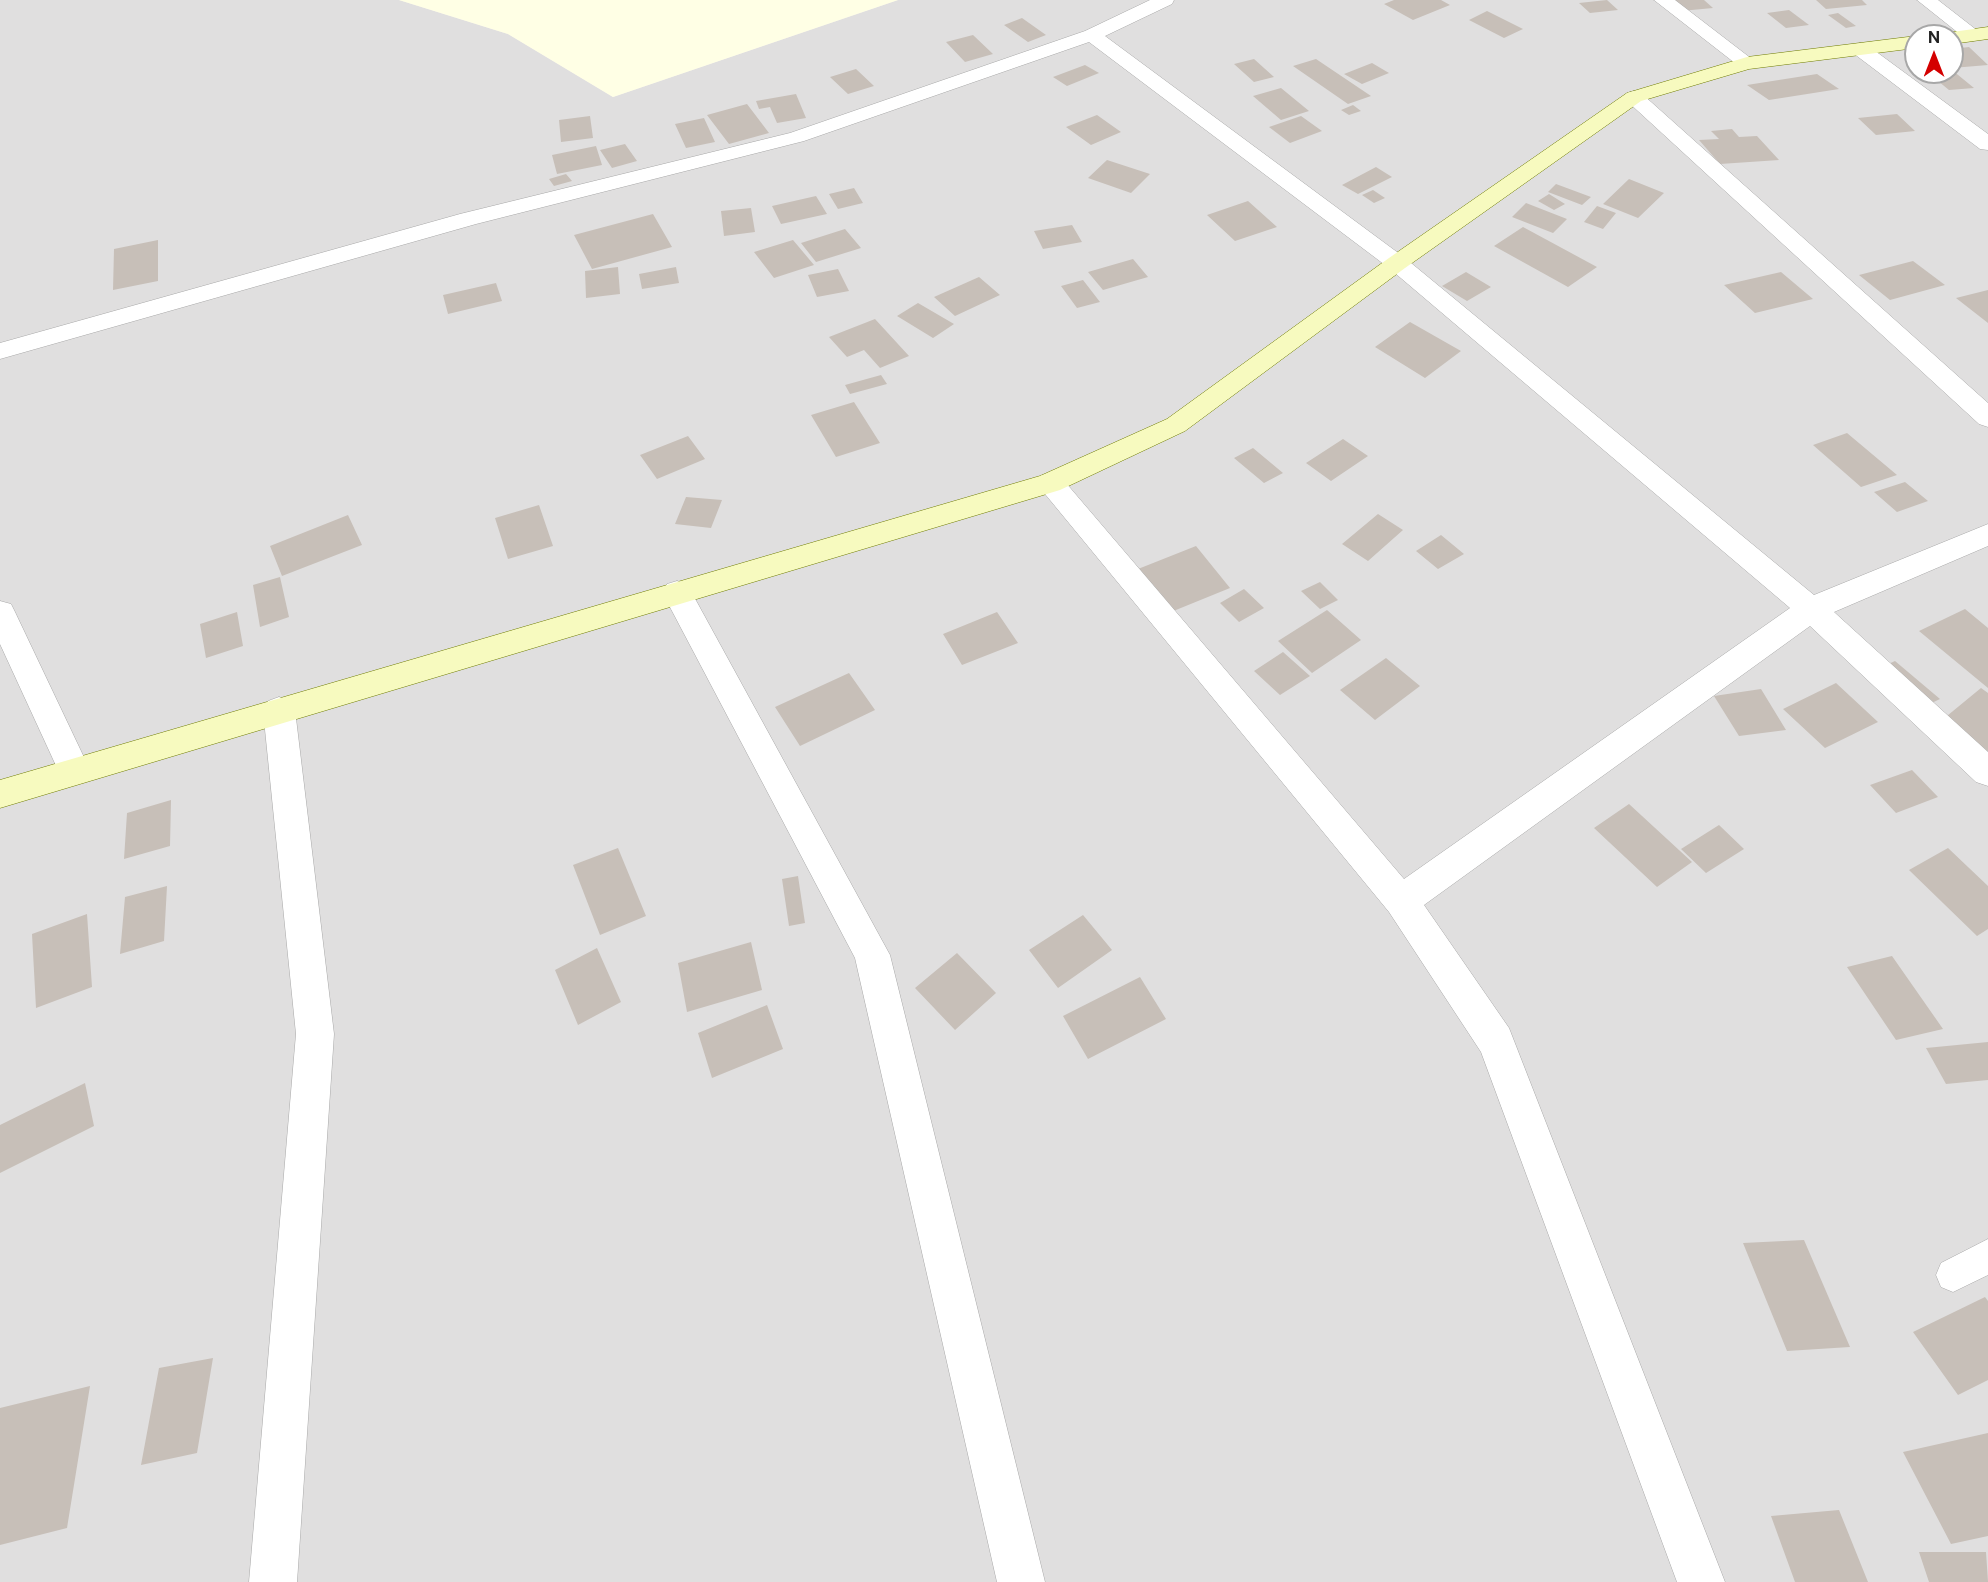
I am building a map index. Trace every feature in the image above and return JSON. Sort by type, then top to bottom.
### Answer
[{"type":"street","points":[[0,351],[468,219],[797,137],[1092,35],[1165,0]]},
{"type":"street","points":[[1662,0],[1747,63]]},
{"type":"street","points":[[1926,0],[1980,34]]},
{"type":"street","points":[[1964,36],[1980,34]]},
{"type":"street","points":[[1092,35],[1397,263],[1810,609],[1988,772]]},
{"type":"street","points":[[0,794],[74,770],[1050,483],[1176,425],[1397,263],[1634,97],[1747,63],[1904,44]]},
{"type":"street","points":[[1860,49],[1988,144]]},
{"type":"street","points":[[1634,97],[1988,418]]},
{"type":"street","points":[[1050,483],[1401,901],[1496,1041],[1701,1582]]},
{"type":"street","points":[[1401,901],[1810,609],[1988,534]]},
{"type":"street","points":[[677,592],[872,956],[1021,1582]]},
{"type":"street","points":[[0,612],[74,770]]},
{"type":"street","points":[[273,1582],[315,1034],[279,710]]},
{"type":"lane","points":[[1953,1275],[1988,1256]]},
{"type":"shaded area","points":[[0,0],[399,0],[508,34],[613,97],[898,0],[1988,0],[1988,1582],[0,1582]]},
{"type":"shaded area","points":[[399,0],[898,0],[613,97],[508,34]]},
{"type":"building","points":[[1394,0],[1441,0],[1450,5],[1413,20],[1384,4]]},
{"type":"building","points":[[1607,0],[1618,10],[1590,13],[1579,3]]},
{"type":"building","points":[[1670,0],[1704,0],[1713,8],[1681,11]]},
{"type":"building","points":[[1816,0],[1862,0],[1867,5],[1826,9]]},
{"type":"building","points":[[1789,10],[1809,25],[1786,28],[1767,13]]},
{"type":"building","points":[[1487,11],[1523,29],[1504,38],[1469,20]]},
{"type":"building","points":[[1838,13],[1856,26],[1846,28],[1828,15]]},
{"type":"building","points":[[1022,18],[1046,35],[1028,42],[1004,25]]},
{"type":"building","points":[[973,35],[993,54],[965,62],[946,42]]},
{"type":"building","points":[[1969,47],[1988,65],[1964,67],[1964,48]]},
{"type":"building","points":[[1254,59],[1274,77],[1254,82],[1234,64]]},
{"type":"building","points":[[1316,59],[1371,96],[1348,104],[1293,66]]},
{"type":"building","points":[[1372,63],[1389,73],[1362,84],[1344,74]]},
{"type":"building","points":[[1085,65],[1099,73],[1067,86],[1053,77]]},
{"type":"building","points":[[856,69],[874,86],[848,94],[830,77]]},
{"type":"building","points":[[1817,74],[1839,89],[1769,100],[1747,85]]},
{"type":"building","points":[[1964,80],[1974,88],[1949,90],[1942,84],[1964,84]]},
{"type":"building","points":[[1281,88],[1309,111],[1281,120],[1253,96]]},
{"type":"building","points":[[796,94],[806,118],[777,123],[770,107],[759,109],[756,101]]},
{"type":"building","points":[[747,104],[769,133],[729,144],[707,115]]},
{"type":"building","points":[[1353,105],[1361,111],[1349,115],[1341,110]]},
{"type":"building","points":[[1897,114],[1915,131],[1876,135],[1858,118]]},
{"type":"building","points":[[1097,115],[1121,132],[1091,145],[1066,127]]},
{"type":"building","points":[[590,116],[593,138],[561,142],[559,120]]},
{"type":"building","points":[[1301,116],[1322,131],[1290,143],[1269,127]]},
{"type":"building","points":[[704,118],[715,142],[686,148],[675,124]]},
{"type":"building","points":[[1732,129],[1739,137],[1757,136],[1779,160],[1720,164],[1699,140],[1719,139],[1711,131]]},
{"type":"building","points":[[625,144],[637,161],[612,168],[600,150]]},
{"type":"building","points":[[596,146],[602,165],[557,174],[552,155]]},
{"type":"building","points":[[1107,160],[1150,174],[1131,193],[1088,178]]},
{"type":"building","points":[[1376,167],[1392,177],[1358,194],[1342,185]]},
{"type":"building","points":[[566,174],[572,181],[554,186],[549,179]]},
{"type":"building","points":[[1629,179],[1664,193],[1638,218],[1603,204]]},
{"type":"building","points":[[1556,184],[1591,197],[1582,205],[1548,192]]},
{"type":"building","points":[[854,188],[863,203],[838,209],[829,194]]},
{"type":"building","points":[[1373,190],[1385,198],[1374,203],[1362,195]]},
{"type":"building","points":[[1549,194],[1565,204],[1554,210],[1538,201]]},
{"type":"building","points":[[816,196],[827,214],[781,224],[772,206]]},
{"type":"building","points":[[1248,201],[1277,227],[1235,241],[1207,215]]},
{"type":"building","points":[[1526,203],[1567,219],[1553,233],[1512,217]]},
{"type":"building","points":[[1597,206],[1616,213],[1603,229],[1584,222]]},
{"type":"building","points":[[751,208],[755,232],[724,236],[721,211]]},
{"type":"building","points":[[653,214],[672,247],[592,269],[574,235]]},
{"type":"building","points":[[1072,225],[1082,242],[1043,249],[1034,231]]},
{"type":"building","points":[[1523,227],[1597,267],[1568,287],[1494,246]]},
{"type":"building","points":[[845,229],[861,248],[816,262],[801,243]]},
{"type":"building","points":[[158,240],[158,281],[113,290],[114,249]]},
{"type":"building","points":[[793,240],[814,265],[774,278],[754,252]]},
{"type":"building","points":[[1133,259],[1148,277],[1103,290],[1088,272]]},
{"type":"building","points":[[1913,261],[1945,285],[1890,300],[1859,275]]},
{"type":"building","points":[[618,267],[620,294],[586,298],[585,271]]},
{"type":"building","points":[[676,267],[679,283],[642,289],[639,274]]},
{"type":"building","points":[[838,269],[849,291],[817,297],[808,275]]},
{"type":"building","points":[[1466,272],[1491,287],[1467,301],[1442,286]]},
{"type":"building","points":[[1781,272],[1813,299],[1755,313],[1724,285]]},
{"type":"building","points":[[979,277],[1000,295],[955,316],[934,297]]},
{"type":"building","points":[[1083,280],[1100,302],[1077,308],[1061,286]]},
{"type":"building","points":[[496,283],[502,301],[448,314],[443,295]]},
{"type":"building","points":[[1988,290],[1988,323],[1956,298]]},
{"type":"building","points":[[918,303],[954,324],[933,338],[897,316]]},
{"type":"building","points":[[875,319],[909,356],[880,368],[864,350],[847,357],[829,337]]},
{"type":"building","points":[[1410,322],[1461,351],[1425,378],[1375,347]]},
{"type":"building","points":[[881,375],[887,384],[850,394],[845,385]]},
{"type":"building","points":[[854,402],[880,443],[836,457],[811,415]]},
{"type":"building","points":[[1847,433],[1897,475],[1861,487],[1813,445]]},
{"type":"building","points":[[688,436],[705,459],[657,479],[640,455]]},
{"type":"building","points":[[1343,439],[1368,456],[1331,481],[1306,463]]},
{"type":"building","points":[[1253,448],[1283,473],[1264,483],[1234,458]]},
{"type":"building","points":[[1905,482],[1928,501],[1897,512],[1874,492]]},
{"type":"building","points":[[686,497],[722,500],[711,528],[675,524]]},
{"type":"building","points":[[539,505],[553,546],[508,559],[495,518]]},
{"type":"building","points":[[1378,514],[1403,530],[1368,561],[1342,544]]},
{"type":"building","points":[[348,515],[362,545],[282,576],[270,546]]},
{"type":"building","points":[[1441,535],[1464,554],[1438,569],[1416,551]]},
{"type":"building","points":[[1196,546],[1230,588],[1171,612],[1138,569]]},
{"type":"building","points":[[280,577],[289,617],[260,627],[253,585]]},
{"type":"building","points":[[1320,582],[1338,600],[1320,609],[1301,591]]},
{"type":"building","points":[[1244,589],[1264,608],[1239,622],[1220,603]]},
{"type":"building","points":[[1965,609],[1988,628],[1988,688],[1919,631]]},
{"type":"building","points":[[1327,610],[1361,640],[1312,673],[1278,641]]},
{"type":"building","points":[[237,612],[243,646],[206,658],[200,624]]},
{"type":"building","points":[[997,612],[1018,643],[962,665],[943,634]]},
{"type":"building","points":[[1283,652],[1310,676],[1280,695],[1254,671]]},
{"type":"building","points":[[1386,658],[1420,686],[1375,720],[1340,690]]},
{"type":"building","points":[[1895,661],[1940,699],[1917,710],[1873,671]]},
{"type":"building","points":[[849,673],[875,710],[800,746],[775,707]]},
{"type":"building","points":[[1836,683],[1878,722],[1825,748],[1783,709]]},
{"type":"building","points":[[1981,688],[1988,693],[1988,763],[1936,725]]},
{"type":"building","points":[[1761,689],[1786,730],[1739,736],[1714,696]]},
{"type":"building","points":[[1912,770],[1938,797],[1896,813],[1870,785]]},
{"type":"building","points":[[171,800],[170,846],[124,859],[127,813]]},
{"type":"building","points":[[1629,804],[1692,862],[1657,887],[1594,828]]},
{"type":"building","points":[[1719,825],[1744,849],[1706,873],[1681,849]]},
{"type":"building","points":[[618,848],[646,916],[600,935],[573,865]]},
{"type":"building","points":[[1948,848],[1988,886],[1988,929],[1977,936],[1909,870]]},
{"type":"building","points":[[798,876],[805,923],[789,926],[782,879]]},
{"type":"building","points":[[167,886],[164,941],[120,954],[125,897]]},
{"type":"building","points":[[87,914],[92,987],[36,1008],[32,934]]},
{"type":"building","points":[[1083,915],[1112,950],[1058,988],[1029,950]]},
{"type":"building","points":[[751,942],[762,990],[687,1012],[678,963]]},
{"type":"building","points":[[597,948],[621,1002],[578,1025],[555,970]]},
{"type":"building","points":[[957,953],[996,993],[955,1030],[915,988]]},
{"type":"building","points":[[1892,956],[1943,1029],[1896,1040],[1847,967]]},
{"type":"building","points":[[1140,977],[1166,1019],[1088,1059],[1063,1016]]},
{"type":"building","points":[[767,1005],[783,1049],[712,1078],[698,1033]]},
{"type":"building","points":[[1988,1042],[1988,1080],[1946,1084],[1926,1048]]},
{"type":"building","points":[[85,1083],[94,1126],[0,1173],[0,1125]]},
{"type":"building","points":[[1804,1240],[1850,1347],[1787,1351],[1743,1243]]},
{"type":"building","points":[[1985,1297],[1988,1301],[1988,1380],[1958,1395],[1913,1332]]},
{"type":"building","points":[[213,1358],[197,1453],[141,1465],[159,1368]]},
{"type":"building","points":[[90,1386],[67,1528],[0,1545],[0,1408]]},
{"type":"building","points":[[1988,1433],[1988,1536],[1951,1544],[1903,1452]]},
{"type":"building","points":[[1839,1510],[1868,1582],[1795,1582],[1771,1516]]},
{"type":"building","points":[[1919,1552],[1986,1552],[1988,1582],[1929,1582]]}]
